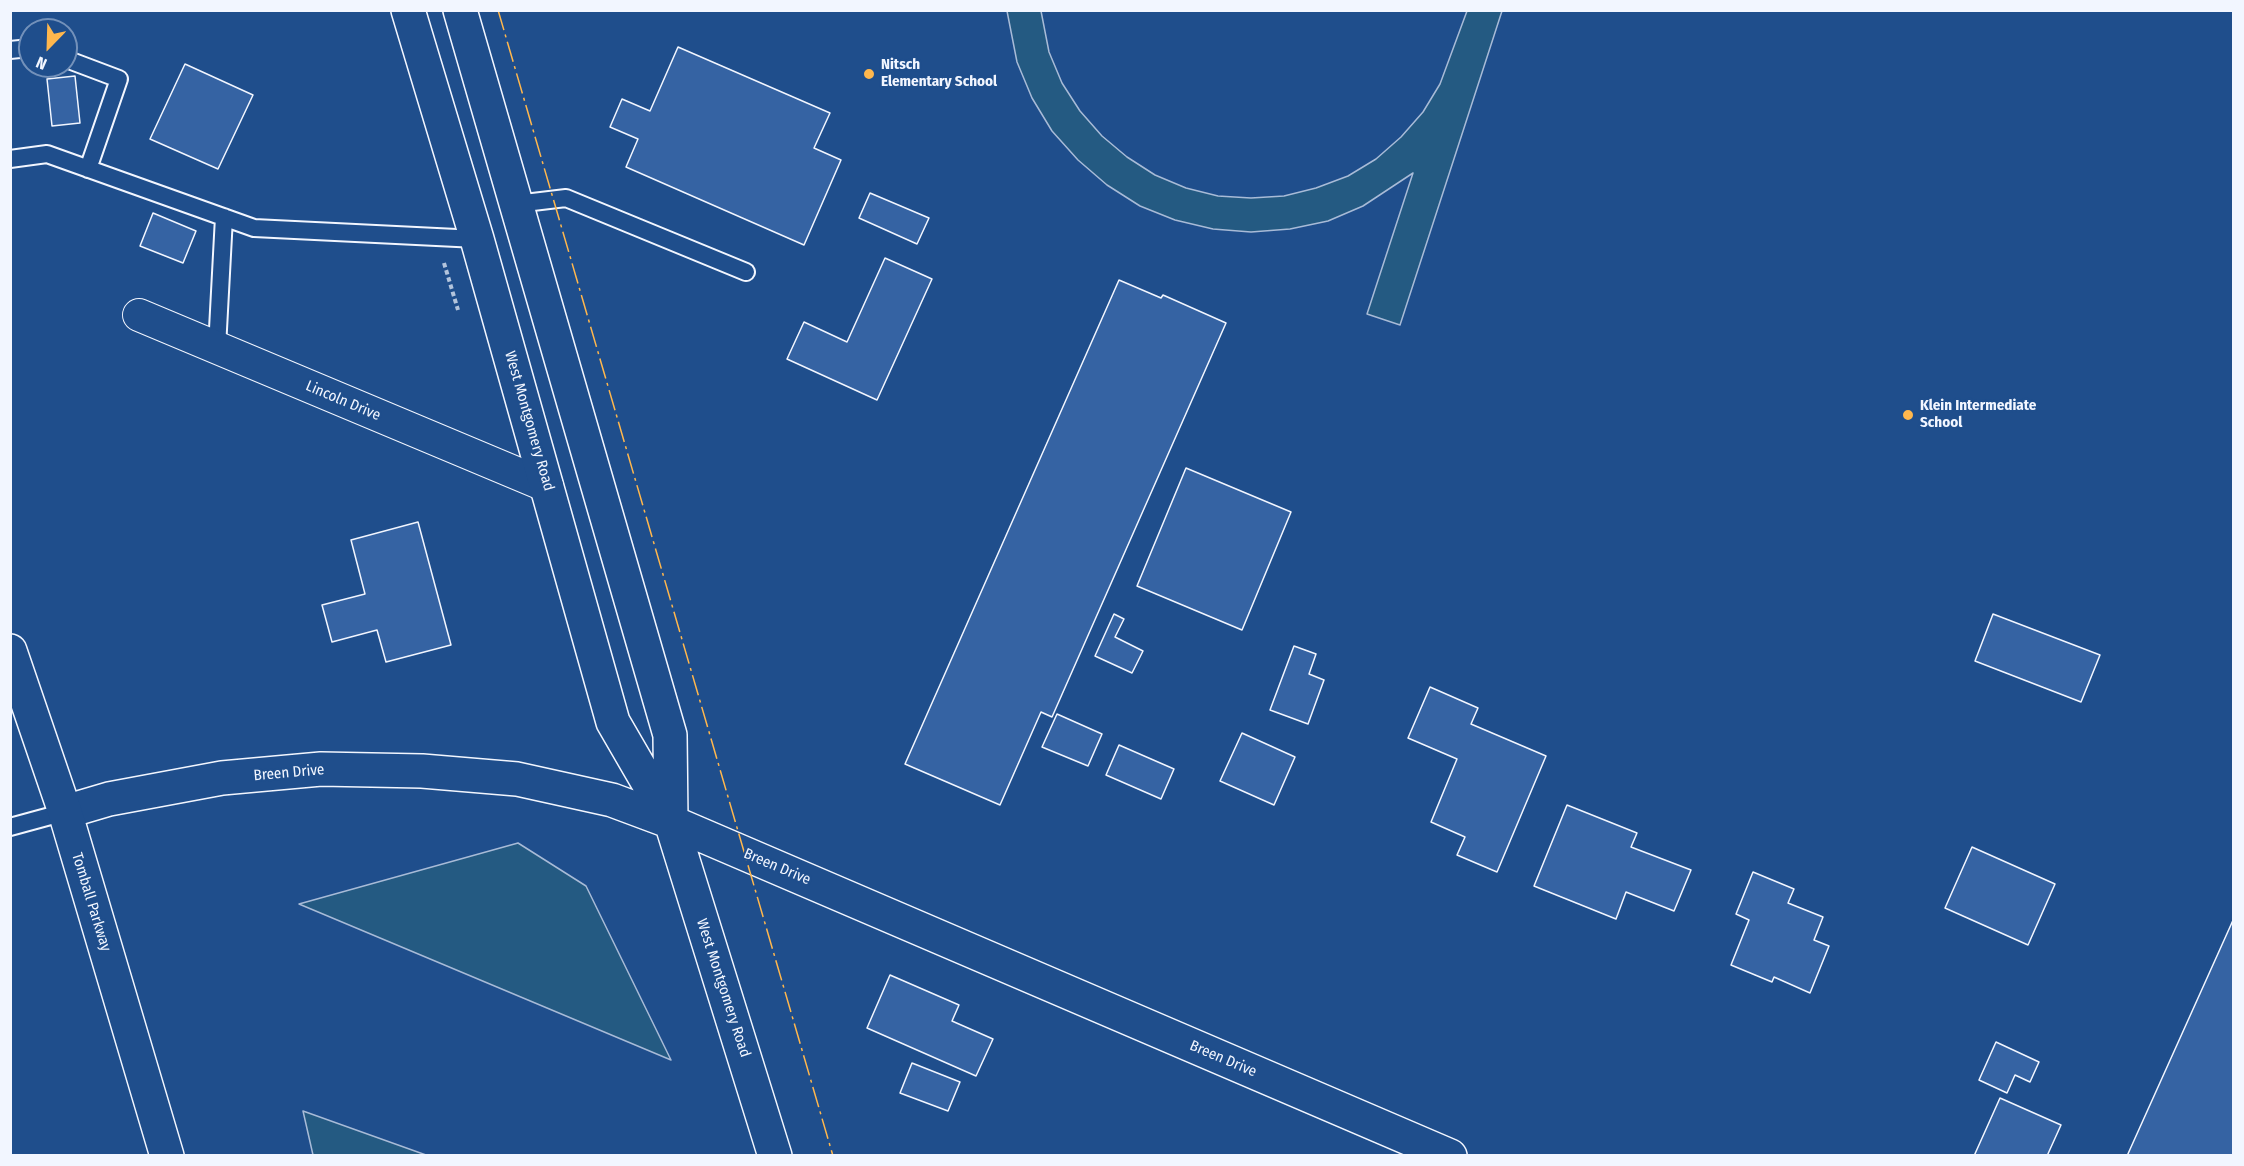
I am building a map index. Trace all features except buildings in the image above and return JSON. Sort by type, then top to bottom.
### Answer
[{"type":"main road","name":"West Montgomery Road","points":[[408,10],[477,239],[613,722],[671,822],[775,1155]]},
{"type":"main road","name":"West Montgomery Road","points":[[460,10],[670,735],[671,822]]},
{"type":"main road","name":"Tomball Parkway","points":[[10,651],[64,812],[167,1155]]},
{"type":"main road","name":"Breen Drive","points":[[64,812],[109,799],[222,778],[321,770],[422,771],[517,779],[612,800],[671,822],[1450,1155]]},
{"type":"street","name":"Lincoln Drive","points":[[139,315],[547,486]]},
{"type":"lane","points":[[78,64],[119,79],[88,169]]},
{"type":"lane","points":[[10,159],[47,154],[254,228],[477,239]]},
{"type":"lane","points":[[516,204],[566,198],[746,272]]},
{"type":"lane","points":[[217,348],[224,218]]},
{"type":"lane","points":[[10,827],[64,812]]},
{"type":"shaded area","points":[[1007,11],[1041,11],[1049,52],[1062,83],[1080,111],[1102,136],[1127,157],[1155,175],[1186,188],[1218,196],[1251,198],[1284,196],[1316,188],[1348,176],[1376,159],[1401,137],[1423,112],[1440,84],[1467,11],[1502,11],[1400,325],[1367,314],[1413,173],[1363,206],[1328,221],[1290,229],[1251,232],[1213,229],[1175,220],[1140,206],[1107,185],[1078,160],[1052,131],[1032,98],[1017,62]]},
{"type":"shaded area","points":[[518,843],[586,886],[671,1060],[299,904]]},
{"type":"shaded area","points":[[303,1111],[426,1155],[313,1155]]},
{"type":"power","points":[[498,10],[833,1156]]},
{"type":"place","name":"Nitsch Elementary School","points":[[869,74]]},
{"type":"place","name":"Klein Intermediate School","points":[[1908,415]]}]
